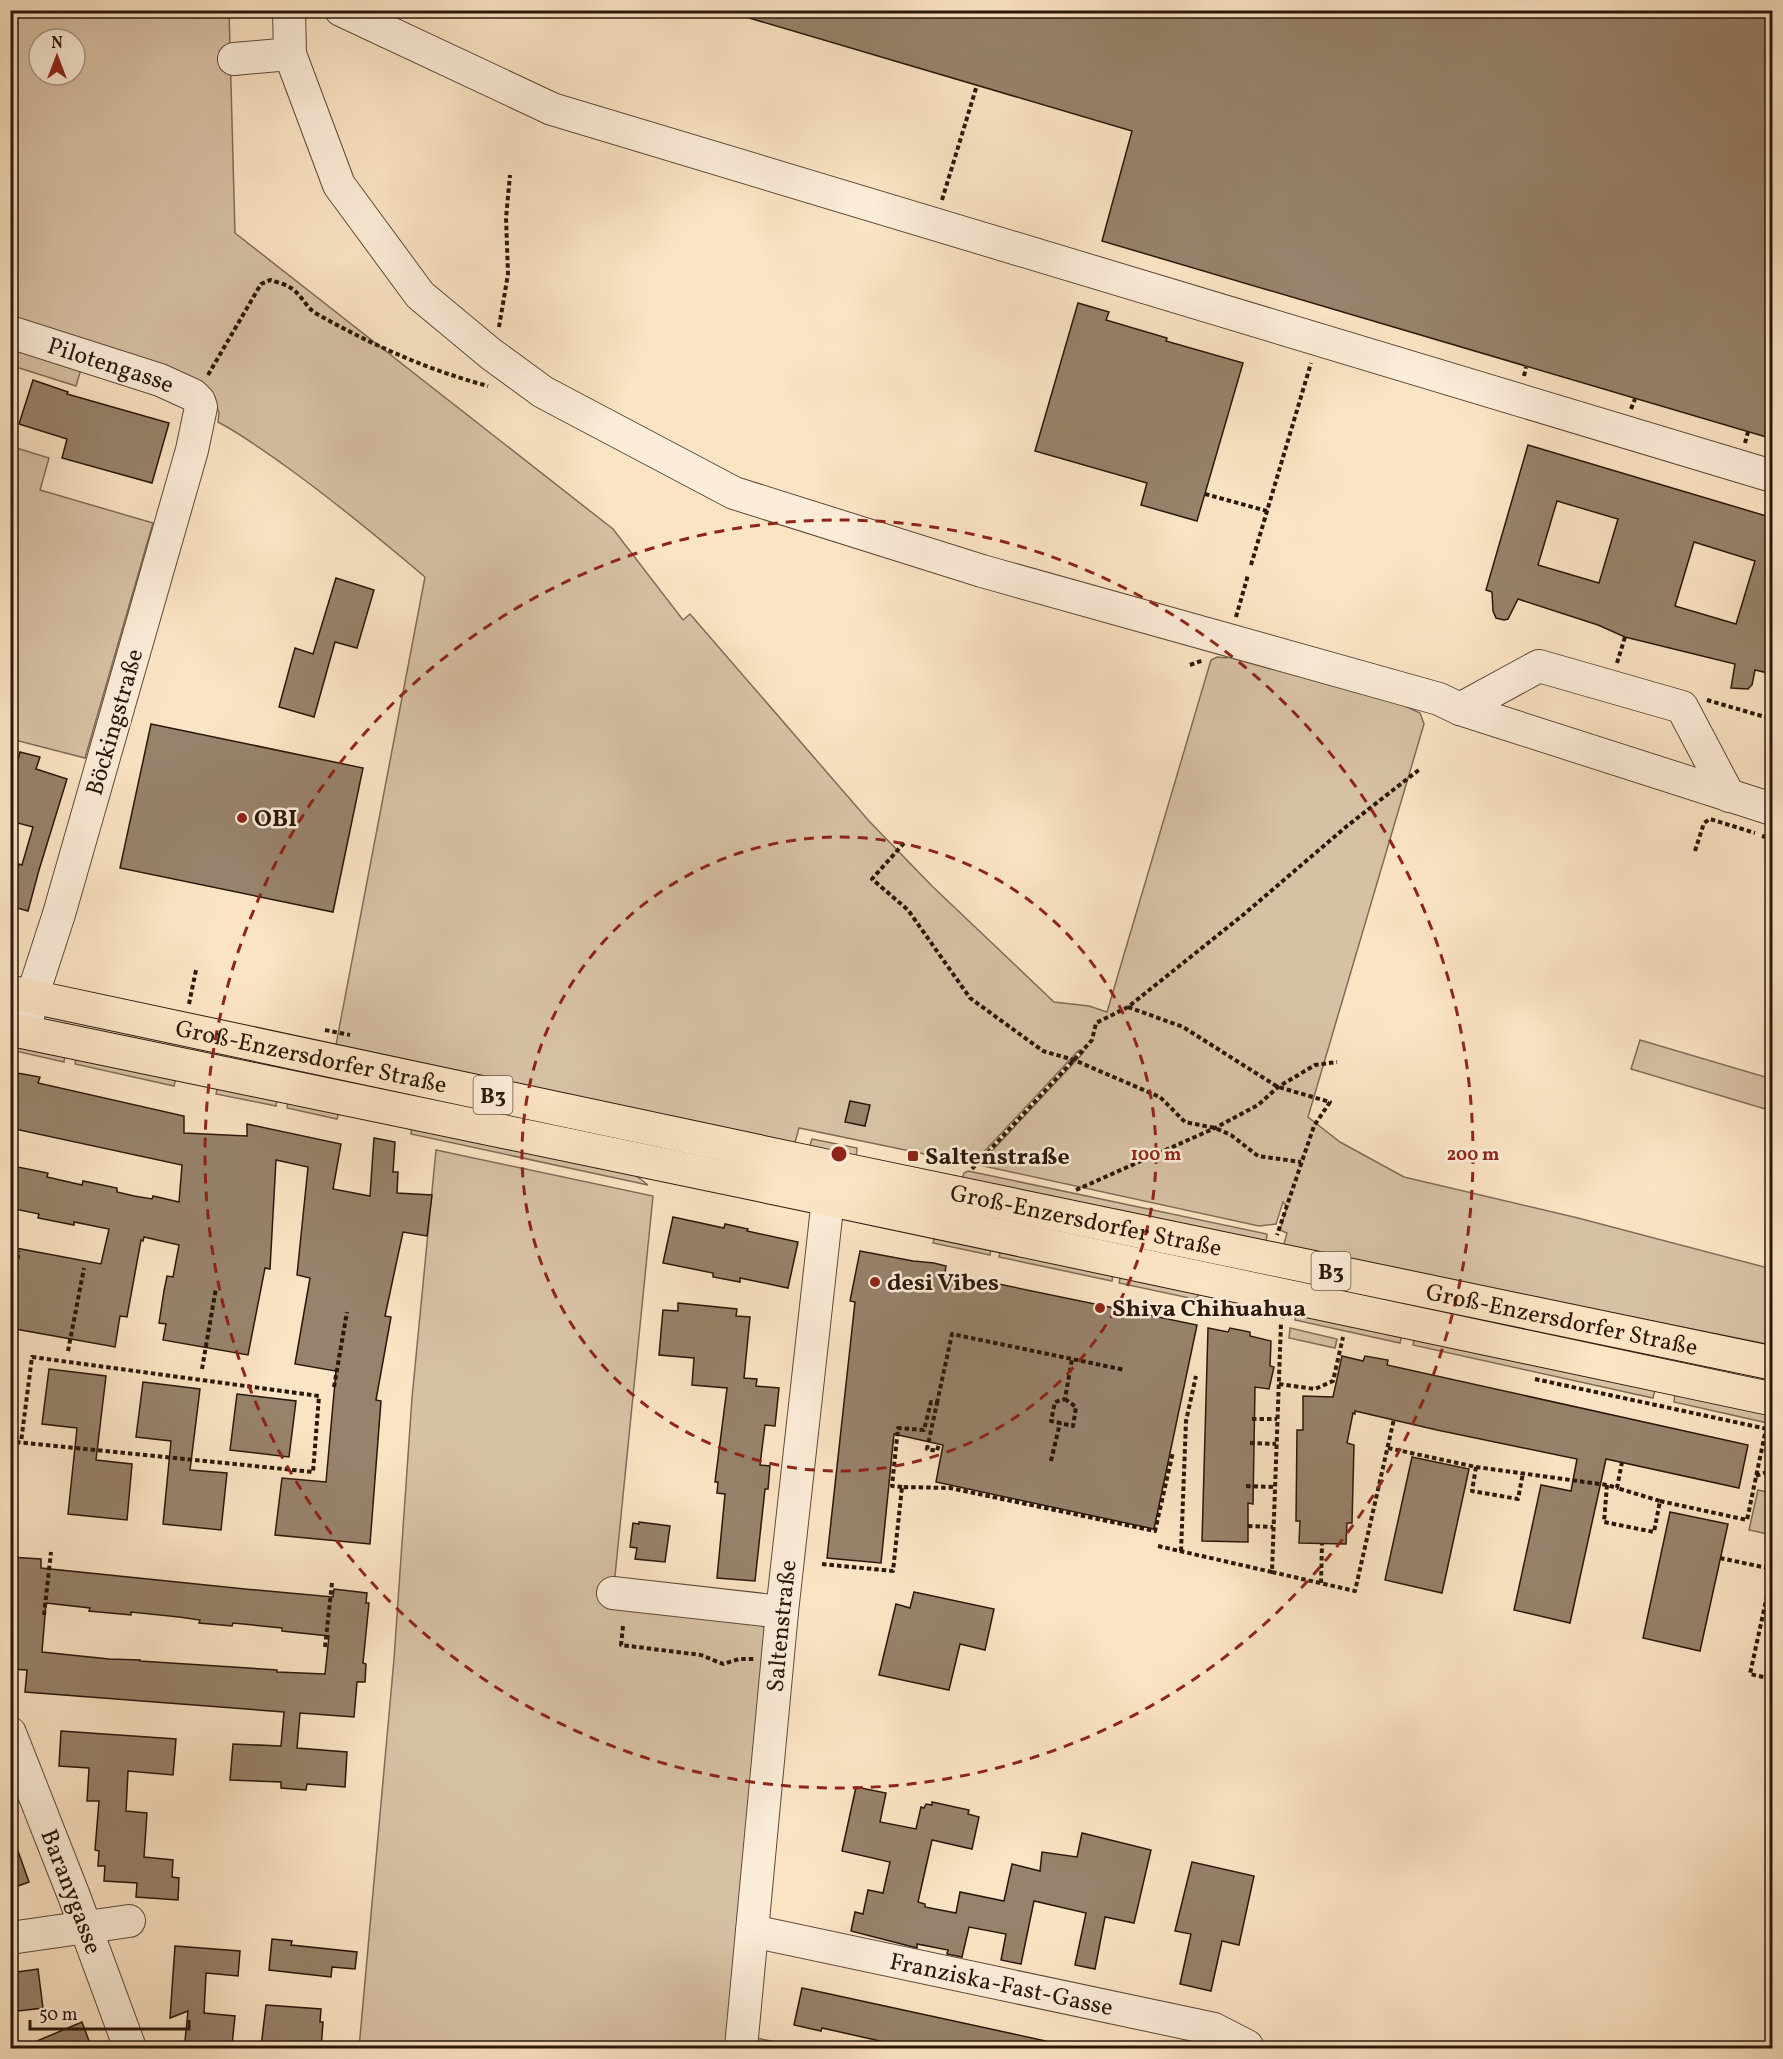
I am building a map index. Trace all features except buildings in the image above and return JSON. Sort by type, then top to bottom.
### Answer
[{"type":"main road","name":"Groß-Enzersdorfer Straße","points":[[21,994],[831,1167],[1773,1363]]},
{"type":"main road","name":"Groß-Enzersdorfer Straße","points":[[18,1031],[828,1199],[1769,1414]]},
{"type":"street","points":[[289,10],[290,54],[339,185],[420,295],[487,351],[543,392],[734,493],[982,571],[1439,699],[1460,710],[1700,784],[1729,796],[1773,809]]},
{"type":"street","points":[[341,10],[552,109],[1773,476]]},
{"type":"street","points":[[234,59],[290,54]]},
{"type":"street","name":"Pilotengasse","points":[[10,332],[160,380],[197,403]]},
{"type":"street","name":"Böckingstraße","points":[[18,1031],[21,994],[59,914],[189,462],[197,403]]},
{"type":"street","points":[[1460,710],[1539,666],[1682,707],[1729,796]]},
{"type":"street","name":"Saltenstraße","points":[[741,2049],[782,1612],[831,1167]]},
{"type":"street","points":[[613,1593],[782,1612]]},
{"type":"street","name":"Baranygasse","points":[[10,1733],[130,2049]]},
{"type":"street","points":[[10,1938],[129,1921]]},
{"type":"street","name":"Franziska-Fast-Gasse","points":[[752,1931],[1214,2029],[1247,2048]]},
{"type":"path","points":[[935,224],[976,85]]},
{"type":"path","points":[[487,351],[499,329],[508,274],[506,219],[510,175]]},
{"type":"path","points":[[197,403],[214,367],[261,284],[270,280],[292,288],[311,310],[347,331],[396,354],[451,376],[498,387]]},
{"type":"path","points":[[1251,565],[1313,357],[1323,341]]},
{"type":"path","points":[[1205,494],[1267,511]]},
{"type":"path","points":[[972,1169],[1092,1040],[1096,1023],[1128,1007],[1243,915],[1347,826],[1420,769]]},
{"type":"path","points":[[1695,851],[1704,823],[1710,819],[1773,839]]},
{"type":"path","points":[[904,843],[872,879],[908,910],[970,999],[1043,1051],[1074,1060],[1160,1097],[1185,1122],[1215,1128],[1231,1135],[1258,1156],[1301,1162]]},
{"type":"path","points":[[188,1011],[196,970]]},
{"type":"path","points":[[1128,1007],[1183,1027],[1278,1087],[1330,1102],[1314,1126],[1277,1232],[1276,1260]]},
{"type":"path","points":[[1074,1190],[1215,1128],[1258,1105],[1278,1087],[1315,1065],[1337,1062]]},
{"type":"path","points":[[10,1296],[19,1251]]},
{"type":"path","points":[[68,1351],[84,1268]]},
{"type":"path","points":[[202,1369],[216,1288]]},
{"type":"path","points":[[334,1387],[347,1312]]},
{"type":"path","points":[[1272,1572],[1281,1323]]},
{"type":"path","points":[[939,1444],[937,1451],[927,1449],[952,1334],[1125,1370]]},
{"type":"path","points":[[1278,1384],[1315,1389],[1333,1381],[1343,1337]]},
{"type":"path","points":[[32,1357],[319,1396],[312,1472],[19,1442],[32,1357]]},
{"type":"path","points":[[1065,1399],[1072,1359]]},
{"type":"path","points":[[1181,1551],[1186,1421],[1196,1376]]},
{"type":"path","points":[[1065,1399],[1076,1407],[1073,1426],[1051,1421],[1055,1402],[1065,1399]]},
{"type":"path","points":[[937,1404],[931,1402],[924,1430],[898,1428],[892,1486],[950,1488],[1155,1531],[1173,1452]]},
{"type":"path","points":[[1388,1448],[1476,1467],[1607,1485],[1660,1502],[1747,1520],[1769,1414]]},
{"type":"path","points":[[1252,1419],[1277,1419]]},
{"type":"path","points":[[1158,1545],[1355,1591],[1394,1419]]},
{"type":"path","points":[[1052,1461],[1060,1423]]},
{"type":"path","points":[[1250,1443],[1276,1444]]},
{"type":"path","points":[[1617,1488],[1622,1462]]},
{"type":"path","points":[[1476,1467],[1472,1491],[1518,1499],[1524,1473]]},
{"type":"path","points":[[1756,1476],[1773,1470]]},
{"type":"path","points":[[1607,1485],[1604,1522],[1654,1532],[1660,1502]]},
{"type":"path","points":[[1246,1486],[1275,1487]]},
{"type":"path","points":[[822,1564],[893,1571],[902,1487]]},
{"type":"path","points":[[1248,1526],[1273,1527]]},
{"type":"path","points":[[1321,1583],[1322,1544]]},
{"type":"path","points":[[44,1615],[51,1552]]},
{"type":"path","points":[[1720,1557],[1773,1571],[1750,1674],[1773,1679]]},
{"type":"path","points":[[325,1647],[332,1582]]},
{"type":"path","points":[[623,1626],[621,1645],[701,1655],[723,1664],[739,1659],[759,1658]]},
{"type":"shaded area","points":[[11,11],[229,11],[235,233],[613,529],[683,620],[690,614],[869,821],[932,886],[1054,1002],[1089,1006],[1107,1012],[1211,660],[1217,657],[1227,658],[1231,652],[1368,689],[1420,713],[1424,724],[1308,1117],[1340,1142],[1404,1177],[1578,1218],[1772,1269],[1772,1345],[1283,1248],[1287,1233],[1280,1230],[1287,1207],[1283,1202],[1276,1224],[1259,1226],[979,1165],[1084,1052],[1079,1050],[981,1155],[976,1159],[958,1161],[799,1128],[794,1146],[335,1050],[425,577],[302,478],[252,442],[218,422],[219,413],[213,395],[81,369],[76,386],[16,367],[11,381]]},
{"type":"shaded area","points":[[10,446],[49,458],[40,490],[153,523],[85,758],[11,739]]},
{"type":"shaded area","points":[[1640,1040],[1772,1079],[1772,1111],[1631,1069]]},
{"type":"shaded area","points":[[11,1042],[65,1054],[64,1062],[11,1050]]},
{"type":"shaded area","points":[[76,1057],[176,1077],[174,1086],[75,1064]]},
{"type":"shaded area","points":[[218,1085],[277,1099],[276,1106],[216,1094]]},
{"type":"shaded area","points":[[288,1101],[339,1112],[337,1119],[287,1108]]},
{"type":"shaded area","points":[[412,1126],[634,1174],[648,1185],[411,1134]]},
{"type":"shaded area","points":[[812,1139],[857,1148],[856,1159],[809,1148]]},
{"type":"shaded area","points":[[436,1150],[653,1196],[612,1606],[761,1624],[769,1633],[727,2048],[359,2048],[394,1659],[412,1398]]},
{"type":"shaded area","points":[[968,1171],[1267,1234],[1266,1243],[962,1180],[964,1173]]},
{"type":"shaded area","points":[[935,1236],[991,1247],[990,1255],[933,1243]]},
{"type":"shaded area","points":[[1001,1249],[1113,1273],[1112,1281],[999,1257]]},
{"type":"shaded area","points":[[1121,1274],[1199,1291],[1198,1296],[1194,1299],[1119,1283]]},
{"type":"shaded area","points":[[1225,1296],[1285,1309],[1283,1318],[1224,1304]]},
{"type":"shaded area","points":[[1297,1311],[1402,1335],[1400,1343],[1295,1320]]},
{"type":"shaded area","points":[[1290,1328],[1337,1339],[1335,1348],[1289,1338]]},
{"type":"shaded area","points":[[1415,1337],[1655,1390],[1653,1398],[1413,1345]]},
{"type":"shaded area","points":[[1675,1394],[1772,1415],[1772,1424],[1674,1402]]},
{"type":"shaded area","points":[[1758,1490],[1772,1493],[1772,1535],[1749,1530]]},
{"type":"shaded area","points":[[756,2038],[808,2048],[755,2048]]},
{"type":"place","name":"OBI","points":[[242,818]]},
{"type":"place","name":"Saltenstraße","points":[[913,1156]]},
{"type":"place","name":"desi Vibes","points":[[875,1282]]},
{"type":"place","name":"Shiva Chihuahua","points":[[1100,1308]]}]
